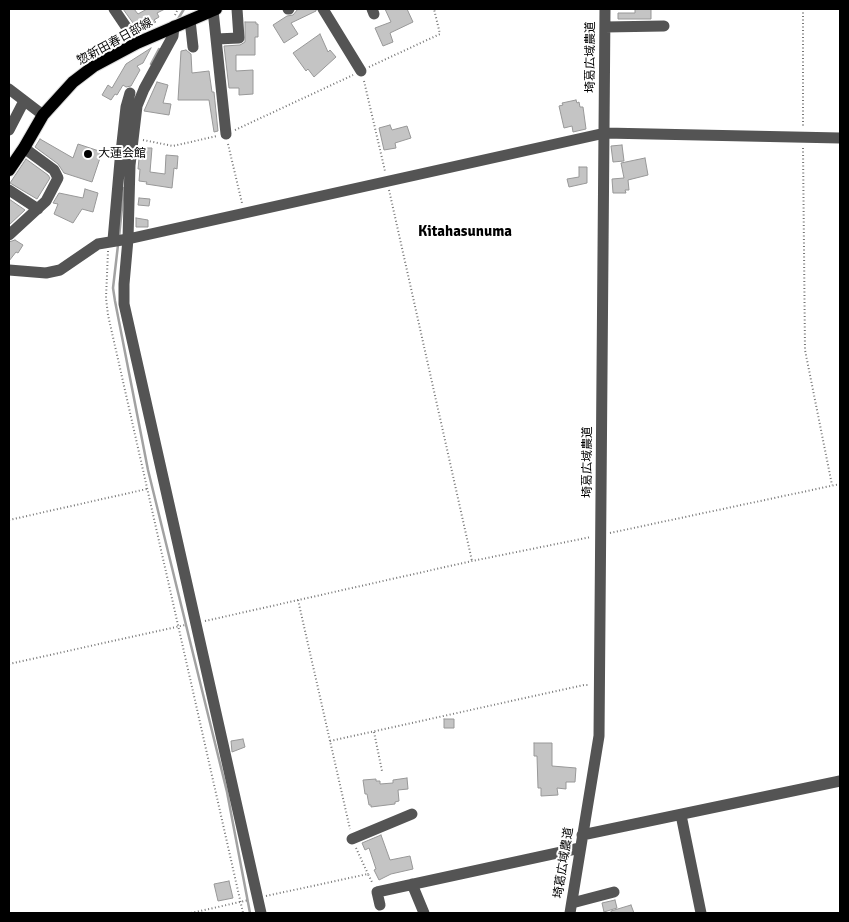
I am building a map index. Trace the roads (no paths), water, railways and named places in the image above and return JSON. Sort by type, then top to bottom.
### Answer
[{"type":"main road","name":"惣新田春日部線","points":[[9,170],[43,115],[73,82],[94,66],[138,43],[215,9]]},
{"type":"street","points":[[114,9],[138,43]]},
{"type":"street","points":[[215,9],[216,39],[226,134]]},
{"type":"street","points":[[216,39],[239,38],[237,9]]},
{"type":"street","points":[[323,9],[362,71]]},
{"type":"street","name":"埼葛広域農道","points":[[571,908],[599,736],[605,9]]},
{"type":"street","points":[[190,20],[193,47]]},
{"type":"street","points":[[605,27],[664,26]]},
{"type":"street","points":[[171,28],[173,36],[144,88],[137,106],[130,165],[124,304],[262,913]]},
{"type":"street","points":[[9,89],[43,115]]},
{"type":"street","points":[[111,241],[126,107],[130,93]]},
{"type":"street","points":[[9,130],[24,101]]},
{"type":"street","points":[[9,270],[46,273],[60,270],[98,244],[128,239],[605,132],[840,138]]},
{"type":"street","points":[[9,235],[46,201],[58,178],[54,170],[24,148]]},
{"type":"street","points":[[9,190],[38,209]]},
{"type":"street","points":[[582,835],[840,781]]},
{"type":"street","points":[[352,839],[412,814]]},
{"type":"street","points":[[681,815],[701,913]]},
{"type":"street","points":[[380,905],[377,892],[580,848]]},
{"type":"street","points":[[412,884],[424,913]]},
{"type":"street","points":[[571,908],[614,892]]},
{"type":"waterway","points":[[178,19],[184,9]]},
{"type":"waterway","points":[[151,64],[159,49]]},
{"type":"waterway","points":[[119,237],[124,188]]},
{"type":"waterway","points":[[118,245],[113,288],[148,470],[227,792],[250,913]]},
{"type":"place","name":"大蓮会館","points":[[88,154]]},
{"type":"district","name":"Kitahasunuma","points":[[465,232]]}]
